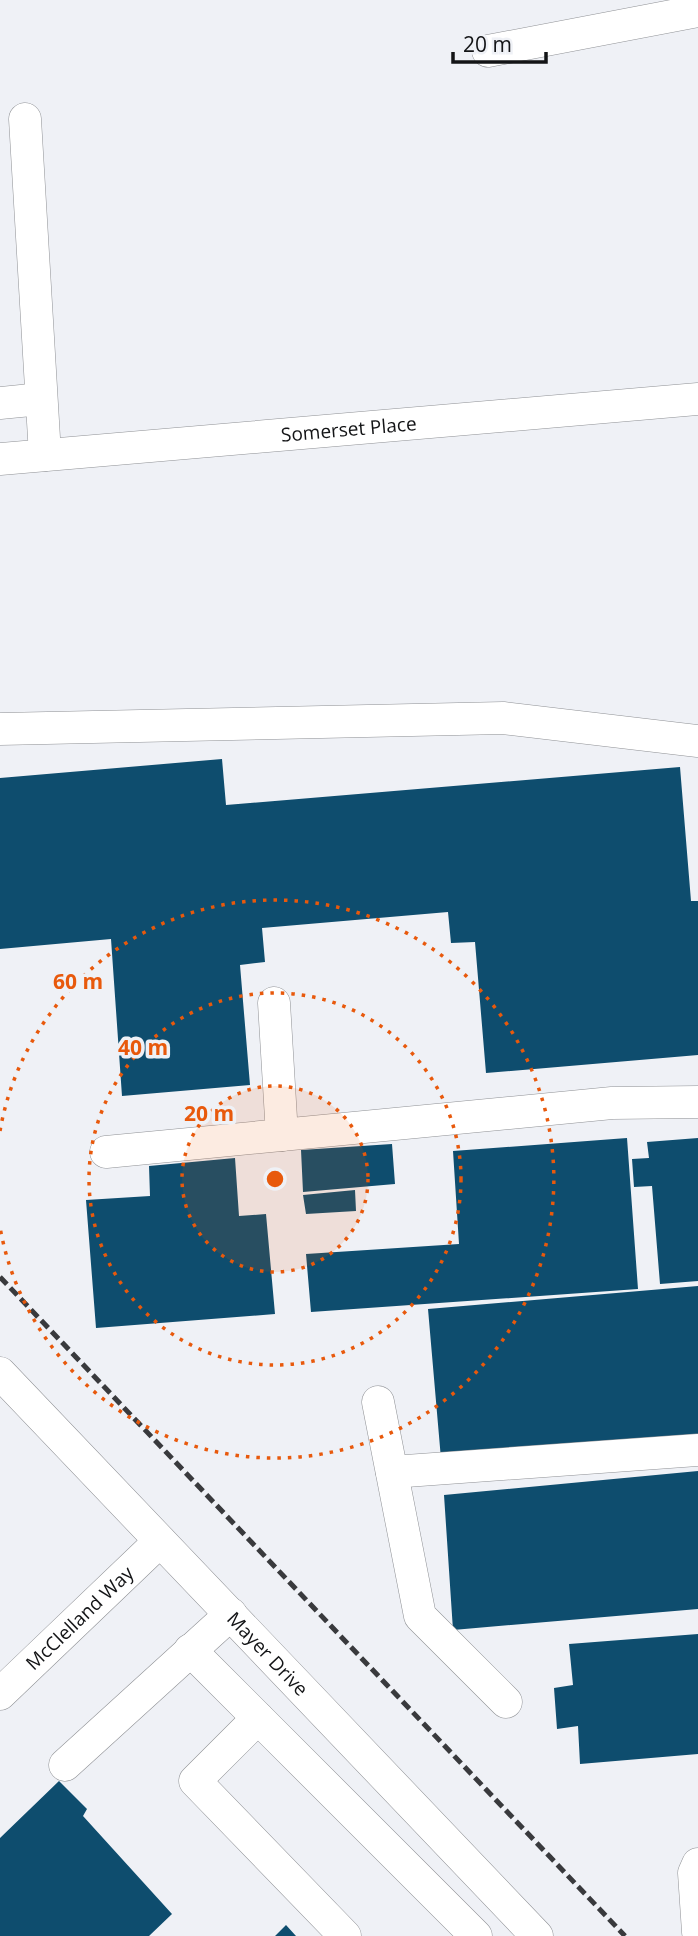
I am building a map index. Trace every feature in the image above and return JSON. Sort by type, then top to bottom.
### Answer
[{"type":"street","points":[[488,51],[698,11]]},
{"type":"street","points":[[25,119],[45,455]]},
{"type":"street","points":[[0,403],[41,399]]},
{"type":"street","name":"Somerset Place","points":[[0,459],[698,399]]},
{"type":"street","points":[[0,729],[503,718],[698,741]]},
{"type":"street","points":[[274,1003],[282,1135]]},
{"type":"street","points":[[106,1152],[612,1103],[698,1102]]},
{"type":"street","name":"Mayer Drive","points":[[0,1373],[537,1936]]},
{"type":"street","points":[[378,1402],[420,1616],[506,1702]]},
{"type":"street","points":[[392,1472],[698,1450]]},
{"type":"street","name":"McClelland Way","points":[[0,1695],[160,1541]]},
{"type":"street","points":[[65,1765],[231,1614]]},
{"type":"street","points":[[190,1650],[476,1936]]},
{"type":"street","points":[[258,1718],[195,1781],[345,1936]]},
{"type":"street","points":[[698,1864],[694,1873],[698,1932]]},
{"type":"building","points":[[222,759],[226,805],[680,767],[691,901],[698,901],[698,1055],[486,1073],[475,942],[451,943],[448,912],[262,928],[265,962],[240,965],[250,1085],[122,1096],[111,939],[0,949],[0,778]]},
{"type":"building","points":[[627,1138],[638,1289],[311,1312],[306,1254],[459,1244],[453,1151]]},
{"type":"building","points":[[698,1138],[698,1281],[660,1284],[652,1186],[634,1187],[632,1159],[649,1158],[647,1142]]},
{"type":"building","points":[[392,1144],[395,1184],[303,1192],[301,1150]]},
{"type":"building","points":[[235,1158],[239,1216],[266,1214],[275,1314],[96,1328],[86,1200],[150,1196],[149,1166]]},
{"type":"building","points":[[355,1190],[356,1211],[306,1214],[303,1195]]},
{"type":"building","points":[[698,1286],[698,1438],[441,1459],[428,1309]]},
{"type":"building","points":[[698,1471],[698,1609],[453,1630],[444,1495]]},
{"type":"building","points":[[698,1634],[698,1754],[580,1764],[578,1726],[557,1729],[554,1688],[573,1685],[569,1644]]},
{"type":"building","points":[[59,1781],[87,1809],[83,1816],[172,1914],[149,1936],[0,1936],[0,1838]]},
{"type":"building","points":[[286,1925],[296,1936],[275,1936]]},
{"type":"railway","points":[[0,1277],[625,1936]]}]
